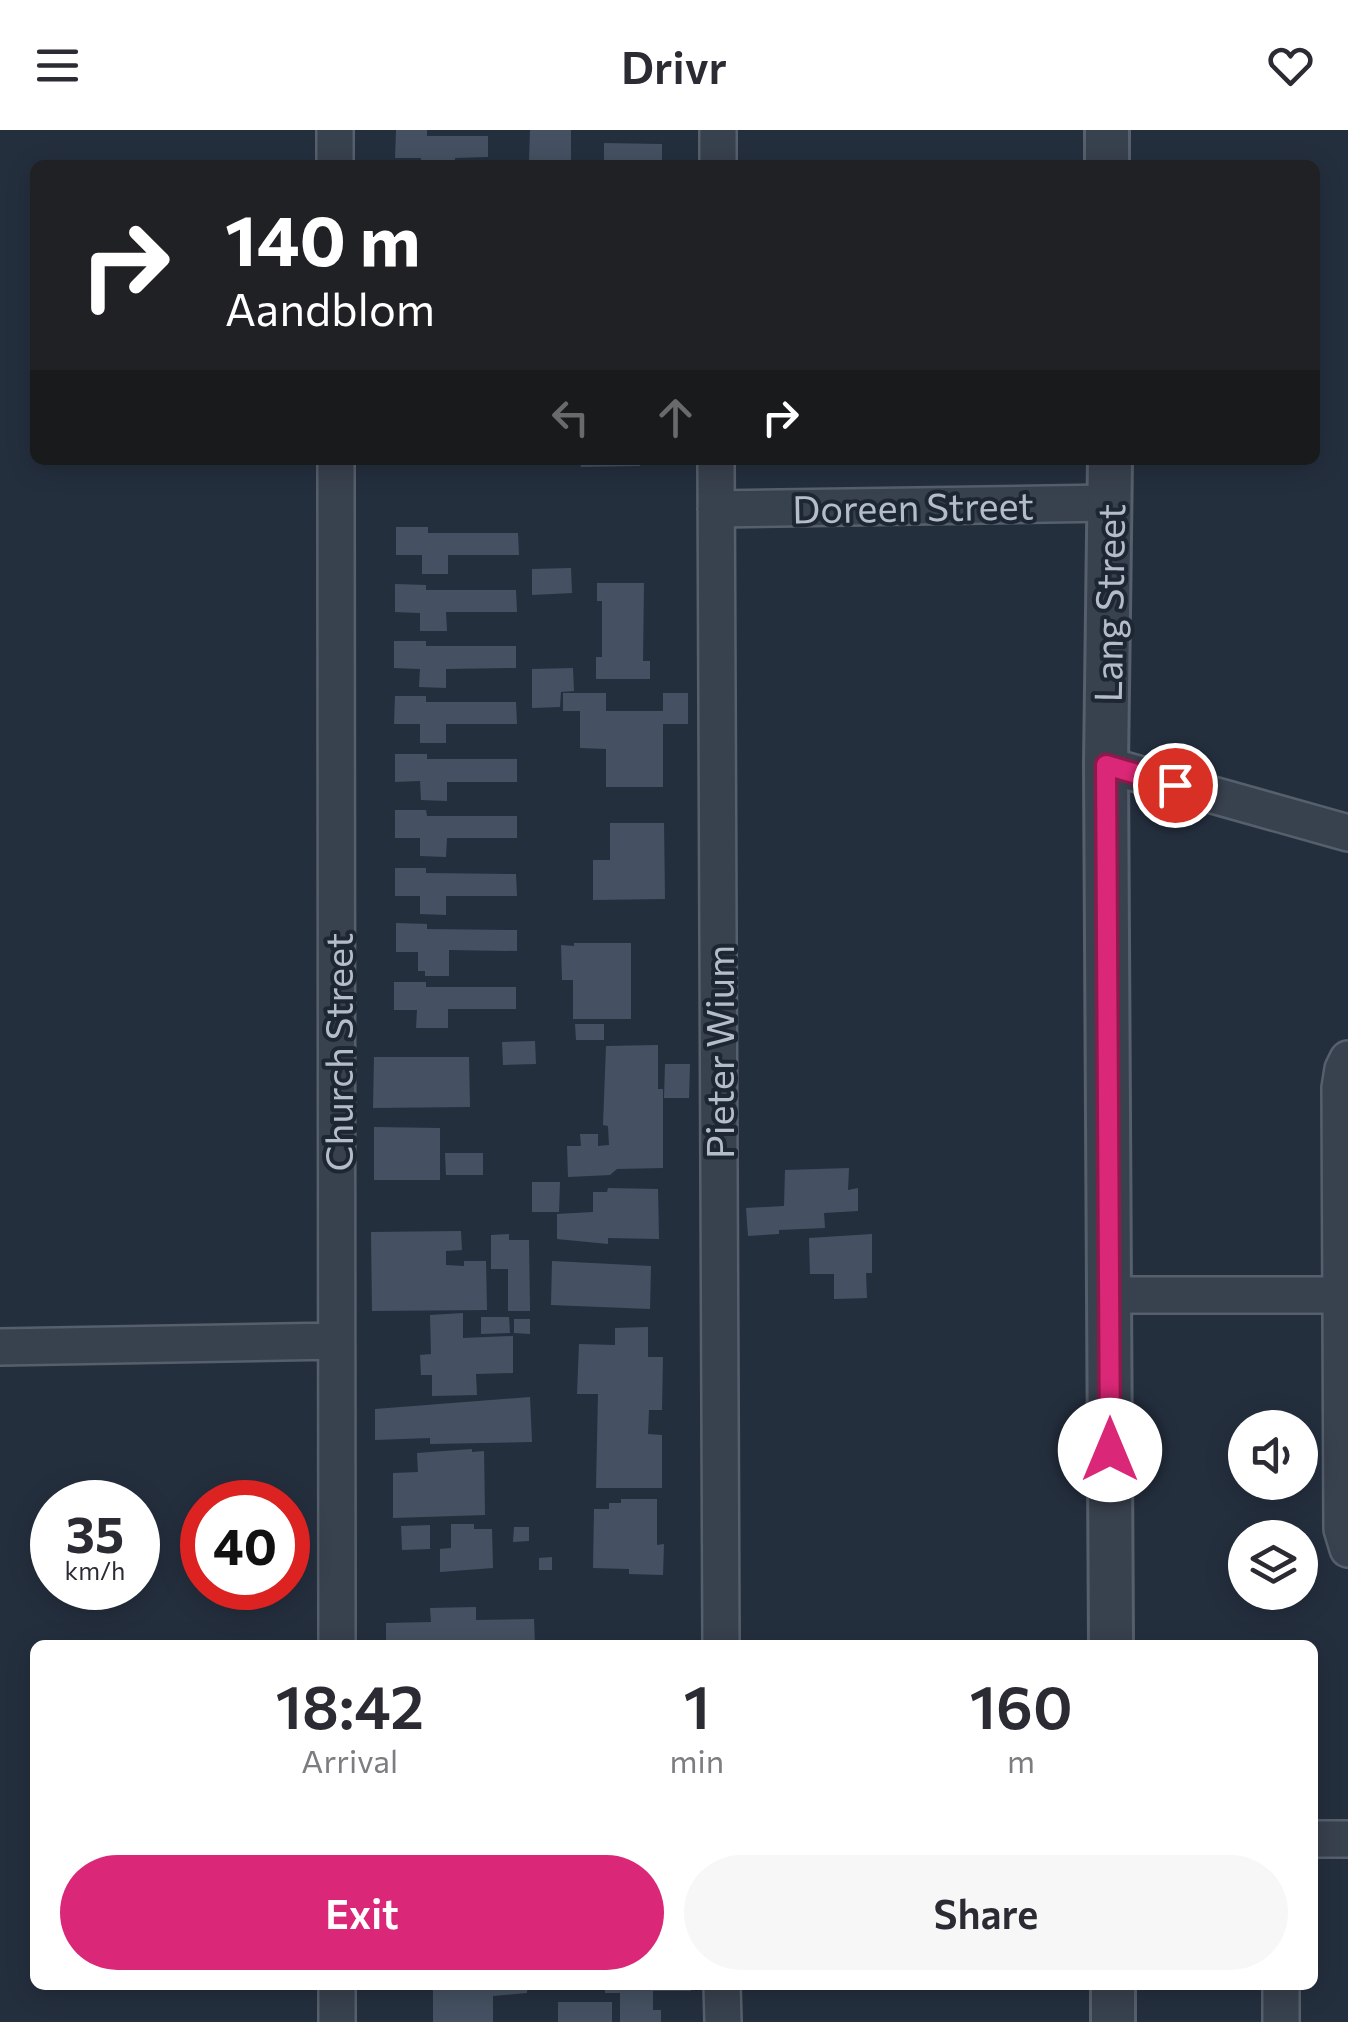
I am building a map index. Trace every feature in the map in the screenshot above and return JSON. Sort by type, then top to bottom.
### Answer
[{"type":"street","points":[[335,130],[335,160]]},
{"type":"street","points":[[718,130],[718,160]]},
{"type":"street","points":[[1107,130],[1107,160]]},
{"type":"street","name":"Church Street","points":[[336,465],[337,1640]]},
{"type":"street","name":"Pieter Wium","points":[[716,465],[721,1640]]},
{"type":"street","name":"Lang Street","points":[[1110,465],[1106,765],[1111,1640]]},
{"type":"street","name":"Doreen Street","points":[[716,509],[1110,502]]},
{"type":"street","points":[[1106,765],[1348,833]]},
{"type":"street","points":[[1348,1059],[1342,1069],[1340,1088],[1342,1530],[1348,1549]]},
{"type":"street","points":[[1110,1295],[1343,1295]]},
{"type":"street","points":[[0,1346],[336,1341]]},
{"type":"street","points":[[1318,1839],[1348,1839]]},
{"type":"street","points":[[337,1990],[337,2022]]},
{"type":"street","points":[[722,1990],[722,2022]]},
{"type":"street","points":[[1112,1990],[1113,2022]]},
{"type":"street","points":[[1281,1990],[1282,2022]]},
{"type":"building","points":[[396,130],[427,130],[427,136],[488,136],[488,157],[395,158]]},
{"type":"building","points":[[530,130],[571,130],[571,160],[529,160]]},
{"type":"building","points":[[604,143],[662,144],[662,160],[604,160]]},
{"type":"building","points":[[580,465],[640,465],[640,466]]},
{"type":"building","points":[[396,527],[428,527],[428,533],[518,533],[519,555],[448,555],[448,574],[422,574],[422,555],[396,555]]},
{"type":"building","points":[[571,568],[572,593],[532,595],[532,569]]},
{"type":"building","points":[[597,583],[644,583],[643,661],[650,661],[650,679],[596,679],[596,657],[602,657],[602,601],[597,601]]},
{"type":"building","points":[[395,584],[426,585],[426,590],[516,590],[517,612],[446,612],[447,631],[420,631],[420,613],[395,612]]},
{"type":"building","points":[[394,641],[426,641],[426,646],[516,646],[516,668],[446,669],[446,688],[419,687],[420,669],[394,668]]},
{"type":"building","points":[[573,668],[574,691],[561,692],[560,707],[532,708],[532,669]]},
{"type":"building","points":[[563,693],[606,693],[606,711],[663,711],[663,693],[688,693],[688,724],[663,724],[663,787],[606,787],[606,749],[580,748],[580,711],[563,711]]},
{"type":"building","points":[[395,696],[426,696],[426,702],[516,702],[517,724],[446,724],[446,743],[420,743],[420,724],[394,724]]},
{"type":"building","points":[[395,754],[427,754],[427,759],[517,759],[517,782],[447,782],[447,801],[421,800],[420,781],[395,782]]},
{"type":"building","points":[[395,810],[426,810],[427,816],[517,816],[517,838],[447,838],[446,857],[420,856],[420,838],[395,838]]},
{"type":"building","points":[[610,823],[664,823],[665,899],[593,900],[593,860],[610,860]]},
{"type":"building","points":[[395,868],[426,868],[426,873],[516,874],[517,896],[446,896],[446,915],[420,914],[420,896],[395,896]]},
{"type":"building","points":[[396,923],[427,924],[427,929],[517,930],[517,951],[449,950],[449,976],[425,976],[425,971],[418,971],[418,952],[396,952]]},
{"type":"building","points":[[631,943],[631,1019],[573,1019],[573,980],[562,980],[561,945]]},
{"type":"building","points":[[394,982],[426,982],[426,987],[516,987],[516,1009],[448,1009],[448,1028],[416,1028],[417,1010],[394,1010]]},
{"type":"building","points":[[575,1024],[604,1024],[604,1040],[576,1040]]},
{"type":"building","points":[[535,1041],[536,1064],[503,1065],[502,1042]]},
{"type":"building","points":[[658,1045],[658,1089],[663,1089],[663,1168],[617,1169],[610,1175],[568,1177],[567,1146],[581,1146],[580,1134],[598,1134],[598,1146],[609,1145],[608,1126],[603,1125],[606,1046]]},
{"type":"building","points":[[374,1057],[469,1057],[470,1107],[373,1108]]},
{"type":"building","points":[[665,1064],[690,1064],[689,1098],[664,1098]]},
{"type":"building","points":[[374,1127],[440,1128],[440,1180],[374,1180]]},
{"type":"building","points":[[445,1153],[483,1153],[483,1175],[446,1175]]},
{"type":"building","points":[[849,1168],[848,1190],[858,1188],[858,1211],[824,1213],[825,1228],[748,1236],[746,1208],[784,1206],[785,1170]]},
{"type":"building","points":[[532,1182],[560,1182],[559,1212],[532,1212]]},
{"type":"building","points":[[608,1188],[658,1189],[659,1239],[608,1238],[608,1244],[557,1239],[557,1214],[593,1212],[593,1192],[607,1192]]},
{"type":"building","points":[[461,1231],[462,1250],[446,1251],[446,1265],[486,1261],[487,1310],[372,1311],[371,1232]]},
{"type":"building","points":[[509,1234],[509,1240],[529,1240],[530,1311],[508,1311],[508,1269],[491,1269],[491,1235]]},
{"type":"building","points":[[872,1234],[872,1273],[866,1273],[867,1298],[834,1299],[834,1274],[810,1274],[809,1238]]},
{"type":"building","points":[[552,1261],[651,1266],[650,1309],[551,1305]]},
{"type":"building","points":[[463,1313],[463,1338],[513,1336],[513,1373],[476,1374],[477,1395],[432,1396],[432,1375],[421,1375],[420,1355],[431,1354],[430,1315]]},
{"type":"building","points":[[481,1317],[509,1317],[510,1333],[481,1334]]},
{"type":"building","points":[[514,1319],[530,1319],[530,1334],[514,1333]]},
{"type":"building","points":[[648,1327],[648,1357],[663,1357],[662,1410],[649,1410],[648,1434],[662,1435],[662,1488],[596,1488],[598,1394],[577,1394],[579,1344],[615,1345],[615,1328]]},
{"type":"building","points":[[530,1397],[532,1442],[430,1444],[430,1438],[375,1440],[375,1409]]},
{"type":"building","points":[[484,1451],[485,1515],[393,1518],[393,1473],[418,1472],[417,1453]]},
{"type":"building","points":[[621,1499],[657,1499],[657,1545],[664,1544],[663,1575],[593,1568],[594,1509],[609,1509],[609,1503],[621,1503]]},
{"type":"building","points":[[451,1524],[492,1529],[493,1568],[440,1572],[440,1549],[451,1548]]},
{"type":"building","points":[[430,1525],[430,1549],[402,1550],[401,1526]]},
{"type":"building","points":[[514,1527],[529,1527],[529,1541],[513,1542]]},
{"type":"building","points":[[552,1557],[552,1570],[539,1570],[539,1558]]},
{"type":"building","points":[[476,1607],[476,1620],[534,1619],[535,1640],[386,1640],[386,1623],[431,1622],[430,1608]]},
{"type":"building","points":[[433,1990],[527,1990],[493,1996],[493,2022],[433,2022]]},
{"type":"building","points":[[605,1990],[691,1990],[653,1991],[653,2010],[661,2010],[661,2022],[620,2022],[620,1993]]},
{"type":"building","points":[[558,2002],[612,2002],[612,2022],[558,2022]]},
{"type":"route","points":[[1110,1450],[1106,765],[1175,785]]}]
